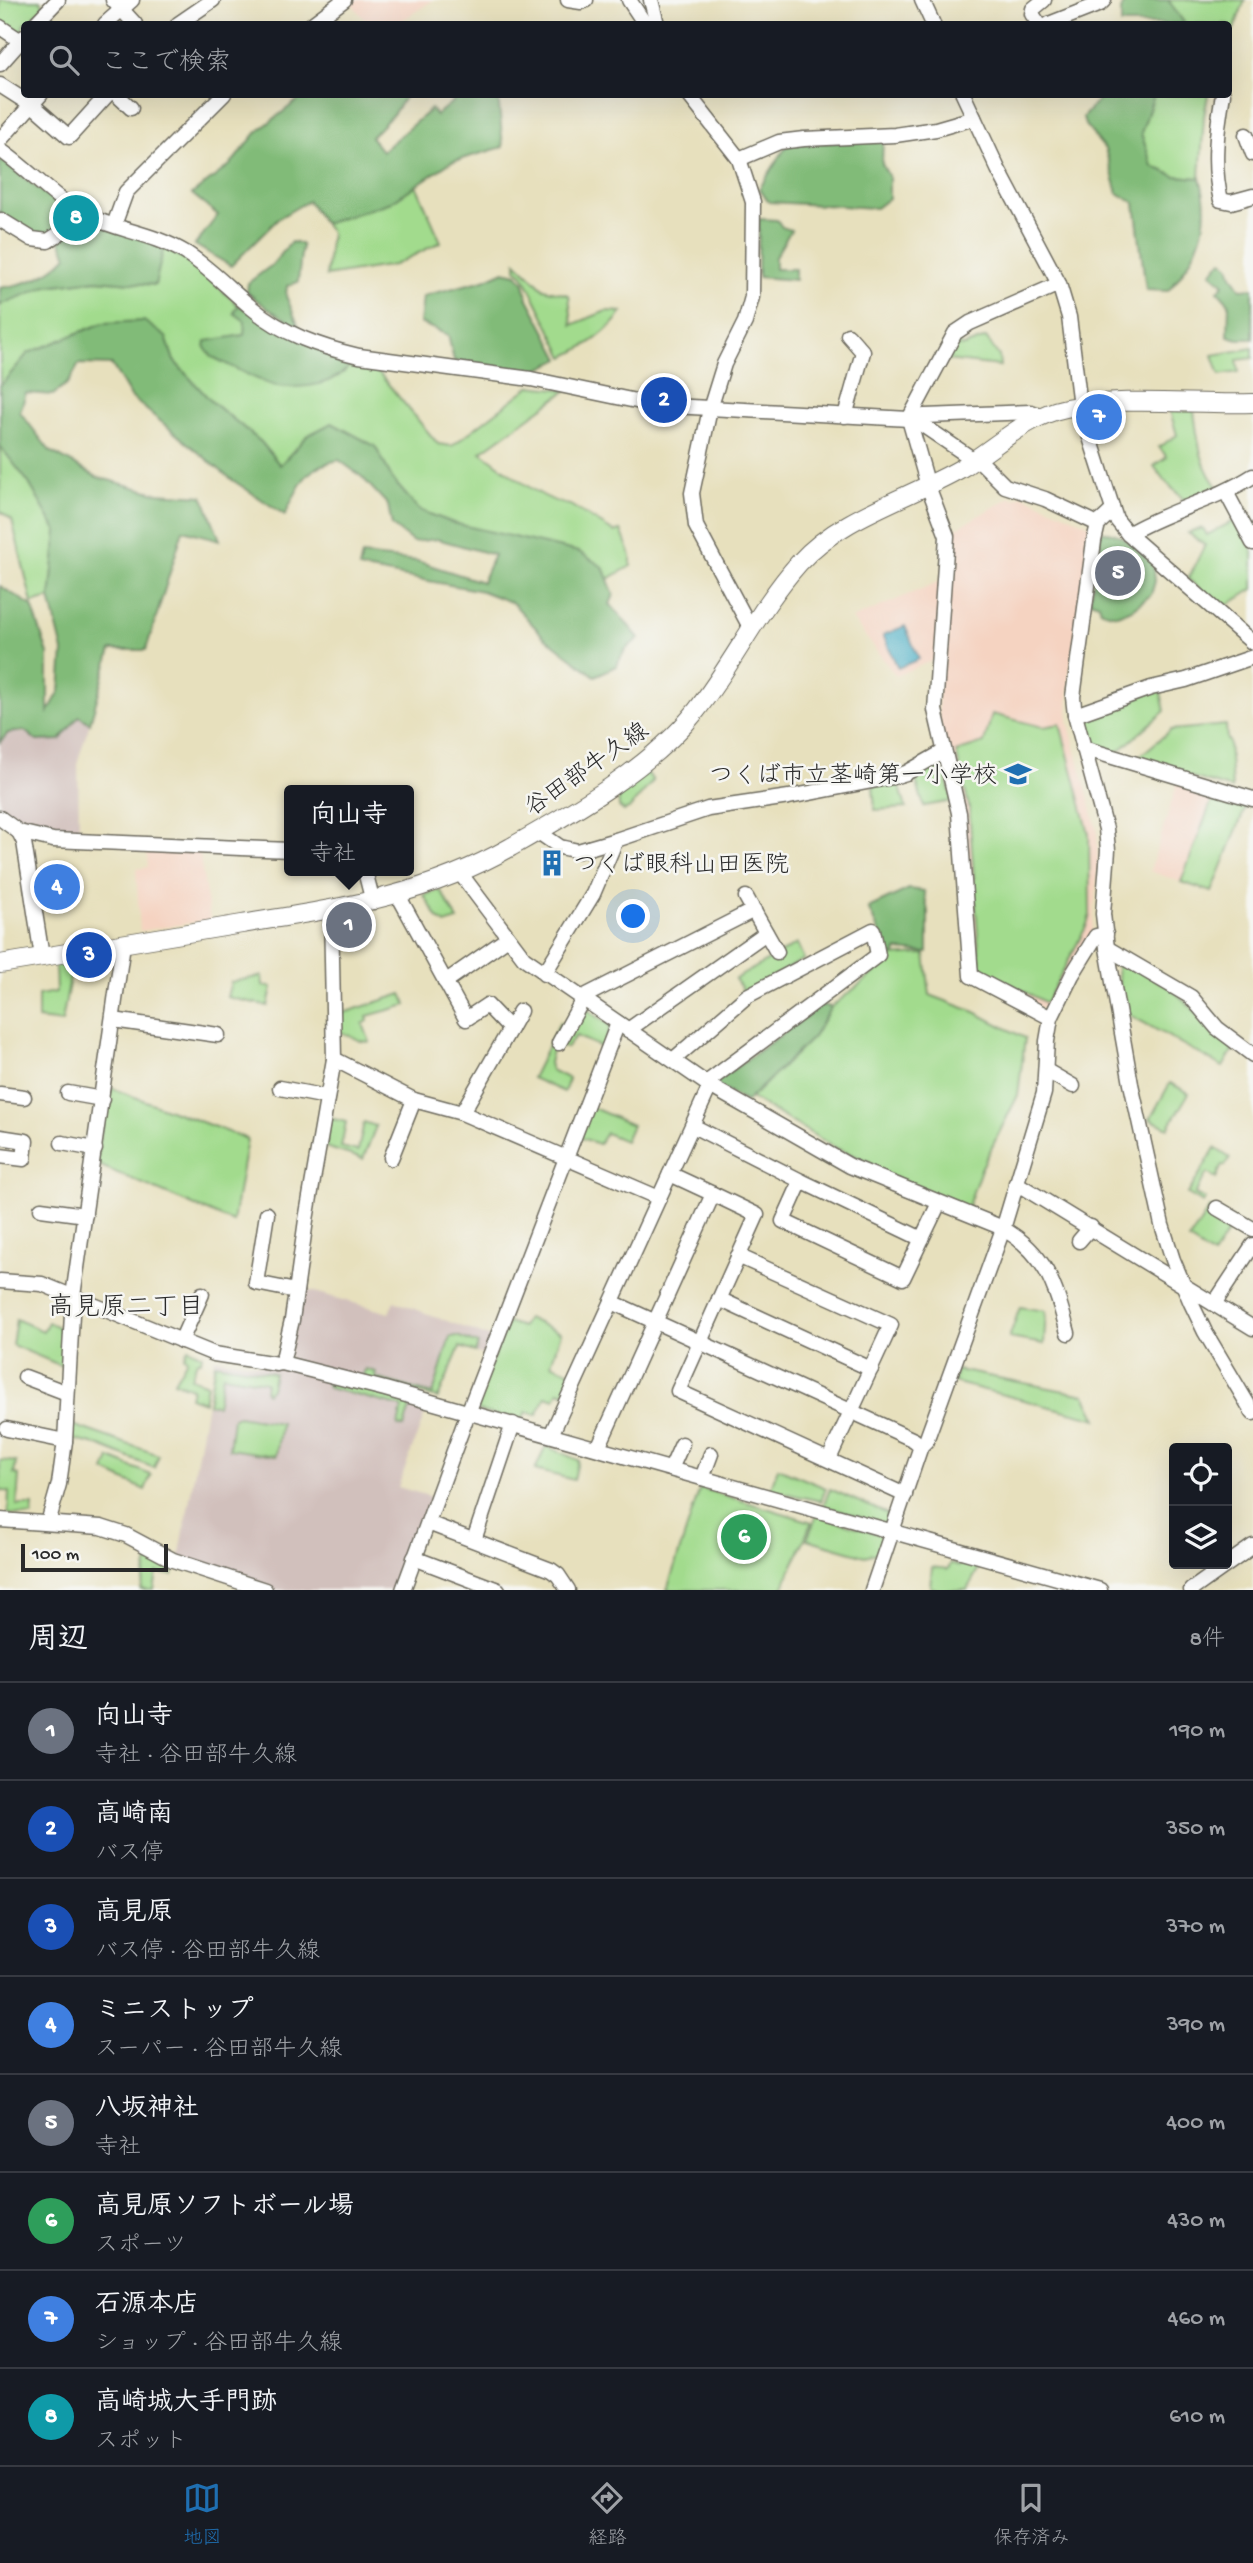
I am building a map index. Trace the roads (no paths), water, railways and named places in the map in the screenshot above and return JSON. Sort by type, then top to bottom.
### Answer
[{"type":"main road","name":"谷田部牛久線","points":[[0,964],[373,902],[460,873],[537,831],[627,775],[660,748],[696,711],[798,564],[822,542],[851,524],[976,459],[1043,416],[1080,406],[1121,403],[1253,403]]},
{"type":"street","points":[[182,21],[213,0]]},
{"type":"street","points":[[568,0],[586,0]]},
{"type":"street","points":[[629,0],[643,21]]},
{"type":"street","points":[[651,0],[656,21]]},
{"type":"street","points":[[922,0],[932,21]]},
{"type":"street","points":[[1037,21],[1032,15],[1032,9],[1044,0]]},
{"type":"street","points":[[1057,21],[1104,0]]},
{"type":"street","points":[[37,21],[52,2]]},
{"type":"street","points":[[315,21],[336,2]]},
{"type":"street","points":[[107,21],[122,3],[133,21]]},
{"type":"street","points":[[0,27],[21,38]]},
{"type":"street","points":[[0,64],[21,41]]},
{"type":"street","points":[[0,85],[21,94]]},
{"type":"street","points":[[0,140],[37,100],[69,138],[104,98]]},
{"type":"street","points":[[120,98],[131,108]]},
{"type":"street","points":[[114,225],[127,192],[220,98]]},
{"type":"street","points":[[691,98],[739,159],[753,202],[754,284],[745,322],[724,364],[692,484],[696,526],[751,629]]},
{"type":"street","points":[[965,98],[1059,284],[1069,317],[1080,406],[1112,511],[1128,534],[1253,643]]},
{"type":"street","points":[[1222,98],[1217,120],[1218,184],[1221,200],[1231,202],[1253,196]]},
{"type":"street","points":[[739,159],[779,142],[804,138],[895,135],[936,129],[974,118]]},
{"type":"street","points":[[1246,135],[1253,153]]},
{"type":"street","points":[[0,150],[65,203],[86,215],[153,237],[179,249],[210,270],[266,319],[331,350],[369,358],[552,382],[654,405],[909,419],[1031,412],[1043,416]]},
{"type":"street","points":[[1,220],[32,239],[48,241],[86,215]]},
{"type":"street","points":[[1051,1018],[971,976],[959,813],[934,710],[947,536],[928,486],[909,419],[955,333],[970,323],[1059,284]]},
{"type":"street","points":[[845,416],[863,352],[848,335]]},
{"type":"street","points":[[909,419],[976,459],[1004,486],[1045,499],[1098,524]]},
{"type":"street","points":[[1128,534],[1174,512],[1226,492],[1253,476]]},
{"type":"street","points":[[1226,492],[1253,543]]},
{"type":"street","points":[[1112,511],[1098,524],[1073,684],[1074,715],[1108,840],[1103,901],[1106,941],[1120,1025],[1166,1237],[1183,1284],[1205,1332],[1253,1413]]},
{"type":"street","points":[[1074,715],[1253,657]]},
{"type":"street","points":[[1083,748],[1253,799]]},
{"type":"street","points":[[537,831],[560,847],[578,850],[708,809],[893,777],[906,773],[943,751]]},
{"type":"street","points":[[0,818],[19,832],[53,840],[284,850]]},
{"type":"street","points":[[19,832],[24,842],[42,957]]},
{"type":"street","points":[[544,974],[588,903],[606,869],[616,840]]},
{"type":"street","points":[[460,873],[524,958],[708,1085],[850,1166],[1003,1229],[1035,1254],[1047,1273],[1055,1286],[1068,1333]]},
{"type":"street","points":[[366,876],[373,902]]},
{"type":"street","points":[[398,895],[466,1019],[487,1005],[510,1029]]},
{"type":"street","points":[[746,897],[777,952]]},
{"type":"street","points":[[282,1363],[334,1059],[331,910]]},
{"type":"street","points":[[559,1044],[582,998],[754,910]]},
{"type":"street","points":[[551,1435],[692,1126],[708,1085],[878,955],[873,930],[747,996],[673,1060]]},
{"type":"street","points":[[403,1590],[567,1157],[623,1026],[766,933]]},
{"type":"street","points":[[872,1590],[921,1446],[926,1441],[1003,1229],[1044,1093],[1051,1018],[1072,975],[1097,936],[1191,997],[1217,1028],[1253,1055]]},
{"type":"street","points":[[445,982],[508,938]]},
{"type":"street","points":[[48,1523],[59,1484],[65,1441],[74,1296],[123,944]]},
{"type":"street","points":[[463,1113],[520,1011]]},
{"type":"street","points":[[113,1020],[218,1035]]},
{"type":"street","points":[[334,1059],[414,1100],[463,1113],[659,1198]]},
{"type":"street","points":[[1047,1071],[1073,1087]]},
{"type":"street","points":[[280,1088],[327,1097]]},
{"type":"street","points":[[68,1093],[102,1099]]},
{"type":"street","points":[[0,1094],[24,1097]]},
{"type":"street","points":[[391,1158],[414,1100]]},
{"type":"street","points":[[692,1126],[922,1238]]},
{"type":"street","points":[[0,1137],[26,1141],[24,1159],[0,1156]]},
{"type":"street","points":[[62,1143],[95,1149]]},
{"type":"street","points":[[670,1174],[757,1215],[678,1391],[905,1495]]},
{"type":"street","points":[[801,1181],[783,1221],[903,1278],[940,1203]]},
{"type":"street","points":[[1016,1183],[1253,1328]]},
{"type":"street","points":[[598,1448],[713,1194]]},
{"type":"street","points":[[1217,1208],[1253,1229]]},
{"type":"street","points":[[41,1209],[85,1215]]},
{"type":"street","points":[[267,1214],[256,1283],[296,1291]]},
{"type":"street","points":[[1079,1241],[1091,1227]]},
{"type":"street","points":[[1214,1304],[1253,1245]]},
{"type":"street","points":[[738,1256],[891,1325],[830,1459]]},
{"type":"street","points":[[0,1281],[42,1284],[214,1354],[282,1363],[513,1424],[1100,1590]]},
{"type":"street","points":[[181,1341],[202,1294]]},
{"type":"street","points":[[719,1299],[871,1369]]},
{"type":"street","points":[[612,1302],[852,1411],[914,1440],[921,1446]]},
{"type":"street","points":[[25,1377],[67,1393]]},
{"type":"street","points":[[474,1540],[513,1424]]},
{"type":"street","points":[[7,1429],[65,1441]]},
{"type":"street","points":[[671,1469],[682,1444]]},
{"type":"street","points":[[702,1478],[711,1454]]},
{"type":"street","points":[[0,1520],[101,1527],[127,1535],[173,1560],[265,1590]]},
{"type":"street","points":[[428,1523],[551,1570],[558,1575],[566,1589]]},
{"type":"street","points":[[1191,1590],[1253,1546]]},
{"type":"street","points":[[414,1558],[498,1590]]},
{"type":"water","points":[[905,626],[919,659],[898,668],[883,635]]},
{"type":"place","name":"高崎城大手門跡","points":[[76,218]]},
{"type":"place","name":"高崎南","points":[[664,400]]},
{"type":"place","name":"石源本店","points":[[1099,417]]},
{"type":"place","name":"八坂神社","points":[[1118,573]]},
{"type":"place","name":"つくば市立茎崎第一小学校","points":[[1018,774]]},
{"type":"place","name":"つくば眼科山田医院","points":[[552,863]]},
{"type":"place","name":"ミニストップ","points":[[57,887]]},
{"type":"place","name":"向山寺","points":[[349,925]]},
{"type":"place","name":"高見原","points":[[89,955]]},
{"type":"place","name":"高見原ソフトボール場","points":[[744,1537]]},
{"type":"district","name":"高見原二丁目","points":[[126,1305]]}]
